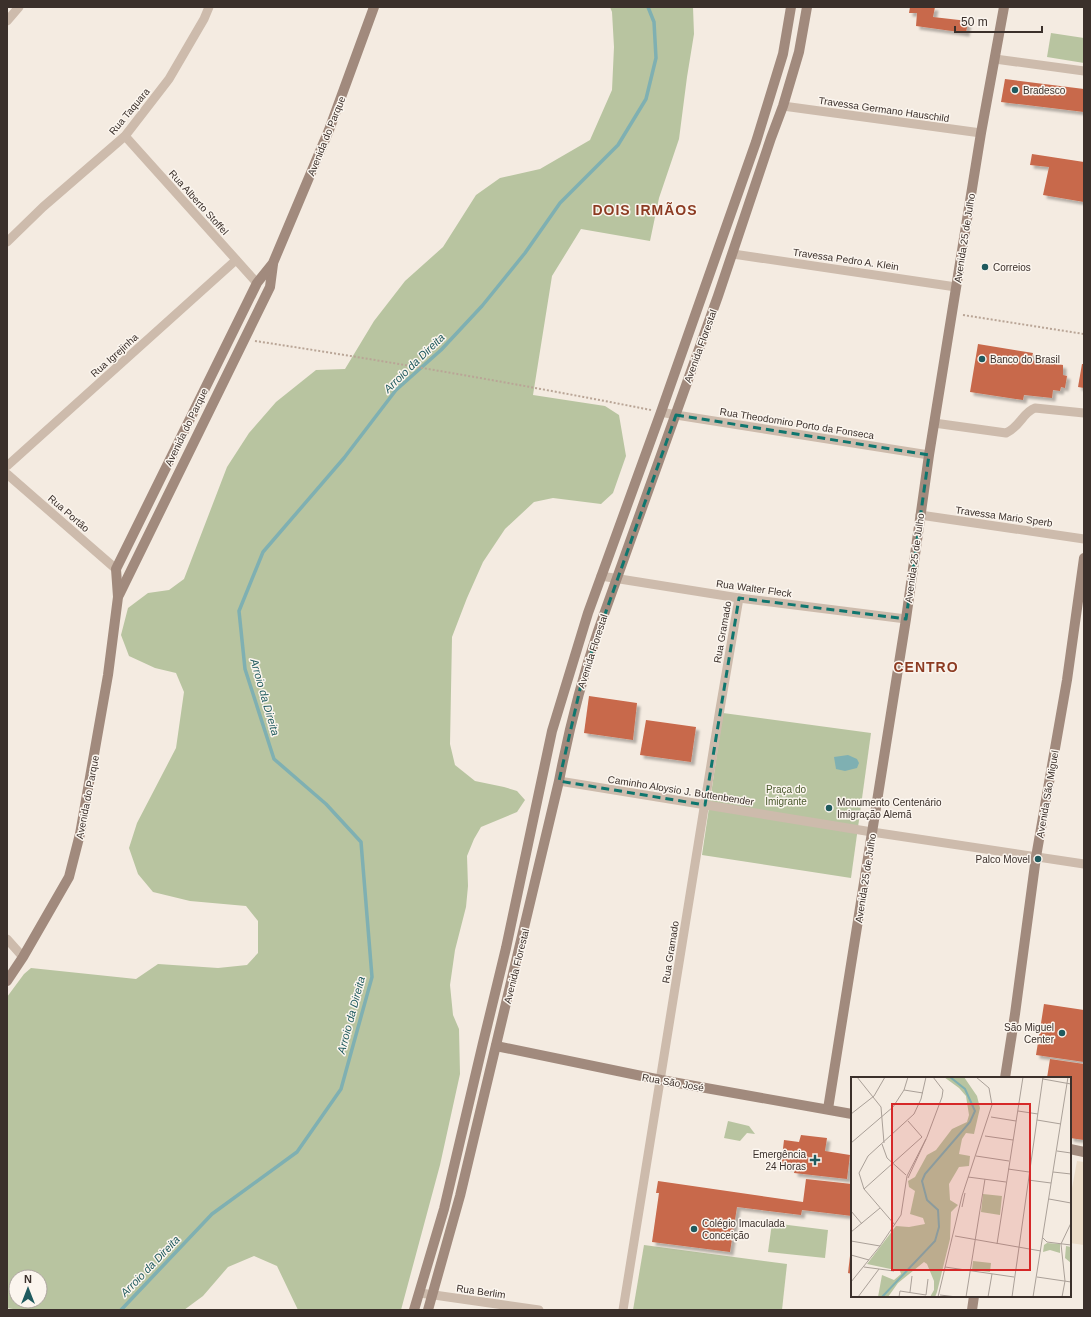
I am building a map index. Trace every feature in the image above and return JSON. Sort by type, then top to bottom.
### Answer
[{"type":"main road","name":"Avenida do Parque","points":[[7,980],[24,957],[69,877],[79,841],[98,733],[118,597],[116,569],[258,283],[273,263],[329,130],[374,7]]},
{"type":"main road","name":"Avenida Florestal","points":[[414,1310],[444,1209],[501,970],[552,731],[588,613],[704,291],[769,102],[783,54],[791,7]]},
{"type":"main road","name":"Avenida Florestal","points":[[428,1310],[460,1196],[559,781],[568,732],[583,676],[616,578],[733,254],[783,106],[799,52],[807,7]]},
{"type":"main road","name":"Avenida 25 de Julho","points":[[828,1110],[906,618],[934,423],[981,133],[1004,7]]},
{"type":"main road","name":"Avenida do Parque","points":[[118,597],[270,287],[273,263]]},
{"type":"main road","points":[[704,291],[718,296]]},
{"type":"main road","name":"Avenida São Miguel","points":[[1005,1077],[1036,857],[1081,605],[1084,558]]},
{"type":"main road","name":"Rua São José","points":[[496,1046],[660,1080],[851,1114]]},
{"type":"main road","points":[[1071,1149],[1084,1152]]},
{"type":"main road","points":[[972,1310],[974,1297]]},
{"type":"street","points":[[7,21],[18,7]]},
{"type":"street","name":"Rua Taquara","points":[[7,242],[43,208],[125,136],[169,79],[204,19],[209,7]]},
{"type":"street","points":[[995,59],[1084,71]]},
{"type":"street","name":"Travessa Germano Hauschild","points":[[783,106],[981,133]]},
{"type":"street","name":"Rua Alberto Stoffel","points":[[125,136],[258,283]]},
{"type":"street","name":"Travessa Pedro A. Klein","points":[[733,254],[956,287]]},
{"type":"street","name":"Rua Igrejinha","points":[[7,466],[236,260]]},
{"type":"street","points":[[934,423],[1006,433],[1012,430],[1028,411],[1035,408],[1084,413]]},
{"type":"street","name":"Rua Theodomiro Porto da Fonseca","points":[[661,412],[929,455]]},
{"type":"street","name":"Rua Portão","points":[[7,474],[116,569]]},
{"type":"street","name":"Travessa Mario Sperb","points":[[920,515],[1084,539]]},
{"type":"street","name":"Rua Walter Fleck","points":[[601,576],[739,598],[906,618]]},
{"type":"street","name":"Rua Gramado","points":[[623,1310],[739,598]]},
{"type":"street","name":"Caminho Aloysio J. Buttenbender","points":[[559,781],[872,832],[1084,864]]},
{"type":"street","points":[[7,939],[24,957]]},
{"type":"street","name":"Rua Berlim","points":[[420,1293],[539,1310]]},
{"type":"path","points":[[952,314],[1084,334]]},
{"type":"path","points":[[244,339],[376,359],[661,412]]},
{"type":"highlighted area","points":[[676,415],[929,455],[906,619],[739,598],[705,805],[559,781],[583,676]]},
{"type":"green space","points":[[610,7],[693,7],[694,34],[679,139],[659,198],[650,241],[581,229],[552,276],[533,395],[605,406],[619,415],[626,456],[613,493],[601,504],[553,498],[534,502],[505,529],[483,562],[452,637],[450,744],[455,765],[475,781],[517,791],[525,800],[517,812],[481,827],[467,856],[468,886],[466,907],[455,950],[450,985],[453,1015],[459,1029],[460,1074],[440,1165],[401,1310],[298,1310],[277,1266],[254,1256],[228,1267],[203,1296],[184,1310],[13,1309],[48,1309],[48,1269],[8,1269],[7,1308],[7,997],[24,974],[31,968],[136,979],[158,964],[218,968],[247,965],[258,953],[258,921],[246,906],[190,901],[153,892],[138,874],[129,848],[137,823],[176,748],[184,692],[176,673],[155,668],[129,656],[121,635],[128,608],[148,593],[169,590],[184,579],[227,467],[249,433],[276,402],[316,370],[345,369],[374,321],[405,281],[443,247],[476,195],[500,178],[540,169],[590,140],[612,90],[614,47],[612,12]]},
{"type":"green space","points":[[1051,33],[1084,38],[1084,63],[1047,57]]},
{"type":"green space","name":"Praça do Imigrante","points":[[723,713],[871,733],[851,878],[702,855]]},
{"type":"green space","points":[[728,1121],[749,1126],[755,1134],[747,1133],[740,1141],[724,1138]]},
{"type":"green space","points":[[772,1223],[828,1230],[825,1258],[768,1252]]},
{"type":"green space","points":[[644,1245],[787,1264],[782,1310],[633,1310]]},
{"type":"shaded area","points":[[1077,1161],[1084,1162],[1084,1245],[1071,1243],[1071,1194]]},
{"type":"water","points":[[848,755],[857,759],[859,763],[857,768],[845,771],[836,769],[834,757]]},
{"type":"building","points":[[910,7],[935,7],[933,17],[968,21],[966,33],[916,26],[917,13],[909,13]]},
{"type":"building","points":[[1005,79],[1084,89],[1084,112],[1001,102]]},
{"type":"building","points":[[1032,154],[1084,162],[1084,202],[1043,195],[1049,167],[1030,165]]},
{"type":"building","points":[[978,344],[1033,353],[1031,360],[1063,365],[1063,375],[1067,376],[1065,388],[1061,387],[1060,391],[1053,390],[1052,398],[1024,395],[1023,400],[970,392]]},
{"type":"building","points":[[1082,364],[1084,364],[1084,388],[1078,387]]},
{"type":"building","points":[[589,696],[637,703],[633,740],[584,733]]},
{"type":"building","points":[[646,720],[696,727],[691,762],[640,755]]},
{"type":"building","name":"São Miguel Center","points":[[1044,1004],[1084,1010],[1084,1062],[1036,1055]]},
{"type":"building","points":[[1050,1059],[1084,1064],[1084,1140],[1071,1138],[1071,1077],[1047,1077]]},
{"type":"building","name":"Emergência 24 Horas","points":[[801,1135],[827,1138],[825,1151],[850,1155],[847,1179],[794,1173],[795,1168],[781,1166],[784,1140],[799,1142]]},
{"type":"building","name":"Colégio Imaculada Conceição","points":[[806,1179],[851,1184],[851,1216],[802,1210],[801,1215],[737,1207],[730,1252],[652,1242],[659,1193],[656,1193],[658,1181],[803,1202]]},
{"type":"building","points":[[850,1256],[851,1274],[848,1273]]},
{"type":"waterway","name":"Arroio da Direita","points":[[121,1310],[212,1214],[297,1152],[341,1089],[372,977],[361,842],[326,804],[274,759],[245,669],[239,611],[263,552],[344,458],[396,390],[441,350],[482,306],[525,253],[560,203],[618,145],[646,99],[656,58],[654,22],[648,7]]},
{"type":"place","name":"Bradesco","points":[[1015,90]]},
{"type":"place","name":"Correios","points":[[985,267]]},
{"type":"place","name":"Banco do Brasil","points":[[982,359]]},
{"type":"place","name":"Monumento Centenário Imigração Alemã","points":[[829,808]]},
{"type":"place","name":"Palco Movel","points":[[1038,859]]},
{"type":"place","name":"São Miguel Center","points":[[1062,1033]]},
{"type":"place","name":"Emergência 24 Horas","points":[[815,1160]]},
{"type":"place","name":"Colégio Imaculada Conceição","points":[[694,1229]]},
{"type":"district","name":"DOIS IRMÃOS","points":[[645,210]]},
{"type":"district","name":"CENTRO","points":[[926,667]]}]
